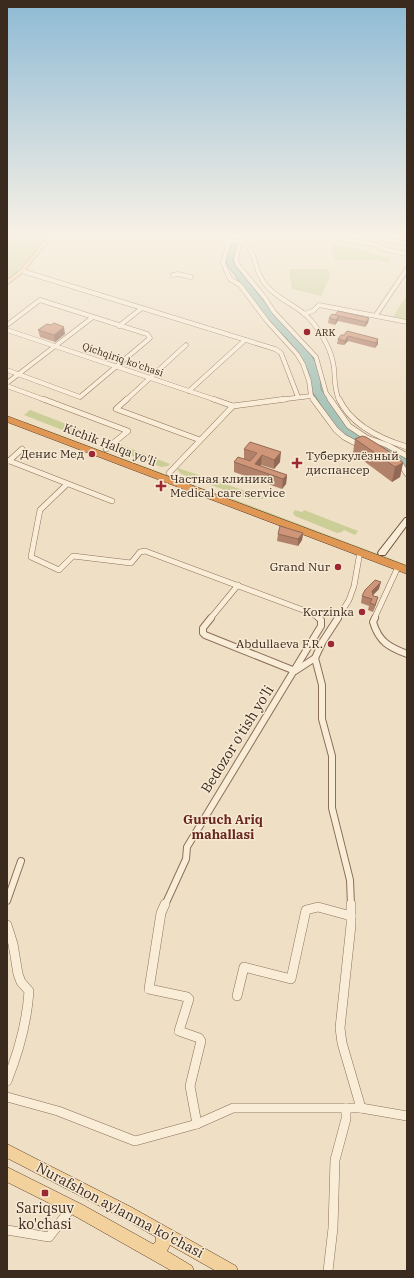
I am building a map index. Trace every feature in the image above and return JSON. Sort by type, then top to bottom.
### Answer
[{"type":"highway","name":"Kichik Halqa yo'li","points":[[7,413],[19,421],[382,553],[404,567]]},
{"type":"highway","name":"Kichik Halqa yo'li","points":[[7,419],[19,421],[169,473],[360,552],[404,567]]},
{"type":"main road","name":"Nurafshon aylanma ko'chasi","points":[[7,1150],[87,1191],[231,1271]]},
{"type":"main road","name":"Nurafshon aylanma ko'chasi","points":[[7,1174],[72,1207],[187,1271]]},
{"type":"main road","points":[[154,1252],[159,1250],[163,1244],[164,1238],[162,1232]]},
{"type":"street","points":[[92,293],[275,349],[280,353],[298,397]]},
{"type":"street","points":[[246,293],[297,354],[303,364],[309,381],[311,396],[336,430],[344,437],[364,446]]},
{"type":"street","points":[[261,293],[274,312],[316,357],[326,394],[349,426],[367,438],[387,445],[407,456]]},
{"type":"street","points":[[275,293],[304,314],[316,326],[332,359],[335,392],[345,409],[373,434],[407,447]]},
{"type":"street","points":[[376,315],[391,293]]},
{"type":"street","points":[[7,325],[38,300],[147,334],[150,338],[80,397],[7,370]]},
{"type":"street","points":[[304,314],[313,311],[319,304],[407,322]]},
{"type":"street","points":[[119,326],[142,308]]},
{"type":"street","points":[[93,317],[18,374],[7,385],[128,431],[106,450]]},
{"type":"street","points":[[276,330],[288,328]]},
{"type":"street","name":"Qichqiriq ko'chasi","points":[[7,330],[233,406]]},
{"type":"street","points":[[190,391],[245,340]]},
{"type":"street","points":[[186,345],[116,409],[200,440]]},
{"type":"street","points":[[169,473],[233,406],[311,396]]},
{"type":"street","points":[[22,449],[8,461],[112,501]]},
{"type":"street","points":[[393,458],[398,460],[407,474]]},
{"type":"street","points":[[66,484],[40,510],[31,557],[59,570],[72,556],[130,563],[140,552],[145,551],[202,574],[238,585],[203,628],[203,633],[205,635],[295,671],[316,658]]},
{"type":"street","points":[[382,553],[407,520]]},
{"type":"street","points":[[360,552],[354,586],[349,600],[323,641],[316,658],[322,685],[322,719],[332,756],[332,808],[350,880],[351,916],[340,1028],[342,1043],[361,1108]]},
{"type":"street","points":[[404,567],[373,622],[376,632],[382,640],[391,648],[407,654]]},
{"type":"street","name":"Bedozor o'tish yo'li","points":[[197,1124],[190,1086],[202,1041],[199,1038],[179,1031],[189,999],[187,997],[149,989],[161,913],[186,859],[187,847],[321,626],[321,620],[316,615],[238,585]]},
{"type":"street","points":[[7,901],[21,861]]},
{"type":"street","points":[[237,996],[244,967],[291,979],[306,910],[318,907],[351,916]]},
{"type":"street","points":[[7,925],[13,944],[20,982],[29,991],[26,1025],[20,1051],[7,1080]]},
{"type":"street","points":[[7,1096],[58,1111],[135,1141],[197,1124],[233,1108],[361,1108],[407,1116]]},
{"type":"street","points":[[328,1271],[333,1228],[335,1160],[346,1119],[346,1108]]},
{"type":"street","points":[[7,1230],[50,1237],[72,1207]]},
{"type":"green space","points":[[307,293],[323,293],[321,296]]},
{"type":"green space","points":[[407,295],[407,322],[392,318]]},
{"type":"green space","points":[[30,410],[82,430],[78,433],[70,433],[24,415]]},
{"type":"green space","points":[[25,422],[223,496],[222,497],[23,423]]},
{"type":"green space","points":[[116,444],[170,464],[168,466],[161,467],[115,449],[113,446]]},
{"type":"green space","points":[[178,468],[263,497],[263,499],[249,499],[181,474],[177,469]]},
{"type":"green space","points":[[233,499],[407,565],[407,568],[231,501]]},
{"type":"green space","points":[[295,510],[302,512],[304,510],[358,531],[355,535],[344,530],[337,533],[295,516],[293,513]]},
{"type":"shaded area","points":[[248,293],[257,293],[298,338],[312,356],[320,377],[321,389],[348,427],[407,456],[407,471],[352,440],[338,429],[330,420],[311,390],[311,383],[307,368],[299,354],[284,336],[273,326]]},
{"type":"building","points":[[338,311],[369,318],[366,322],[335,315]]},
{"type":"building","points":[[332,314],[339,316],[336,320],[329,318]]},
{"type":"building","points":[[54,323],[64,327],[54,335],[38,330],[47,324],[51,325]]},
{"type":"building","points":[[347,331],[378,339],[376,343],[348,336],[345,341],[338,339]]},
{"type":"building","points":[[362,436],[390,452],[403,463],[395,467],[355,439]]},
{"type":"building","points":[[250,442],[281,452],[274,460],[262,455],[255,464],[287,475],[283,479],[234,462],[238,457],[250,461],[257,453],[244,449]]},
{"type":"building","points":[[280,526],[303,533],[298,539],[278,534]]},
{"type":"building","points":[[375,580],[381,582],[372,591],[373,596],[378,597],[375,605],[370,603],[372,599],[362,596],[365,590]]},
{"type":"place","name":"ARK","points":[[307,332]]},
{"type":"place","name":"Денис Мед","points":[[92,454]]},
{"type":"place","name":"Туберкулёзный диспансер","points":[[297,463]]},
{"type":"place","name":"Частная клиника Medical care service","points":[[161,486]]},
{"type":"place","name":"Grand Nur","points":[[338,567]]},
{"type":"place","name":"Korzinka","points":[[362,612]]},
{"type":"place","name":"Abdullaeva F.R.","points":[[331,644]]},
{"type":"place","name":"Sariqsuv ko'chasi","points":[[45,1193]]},
{"type":"district","name":"Guruch Ariq mahallasi","points":[[223,826]]}]
